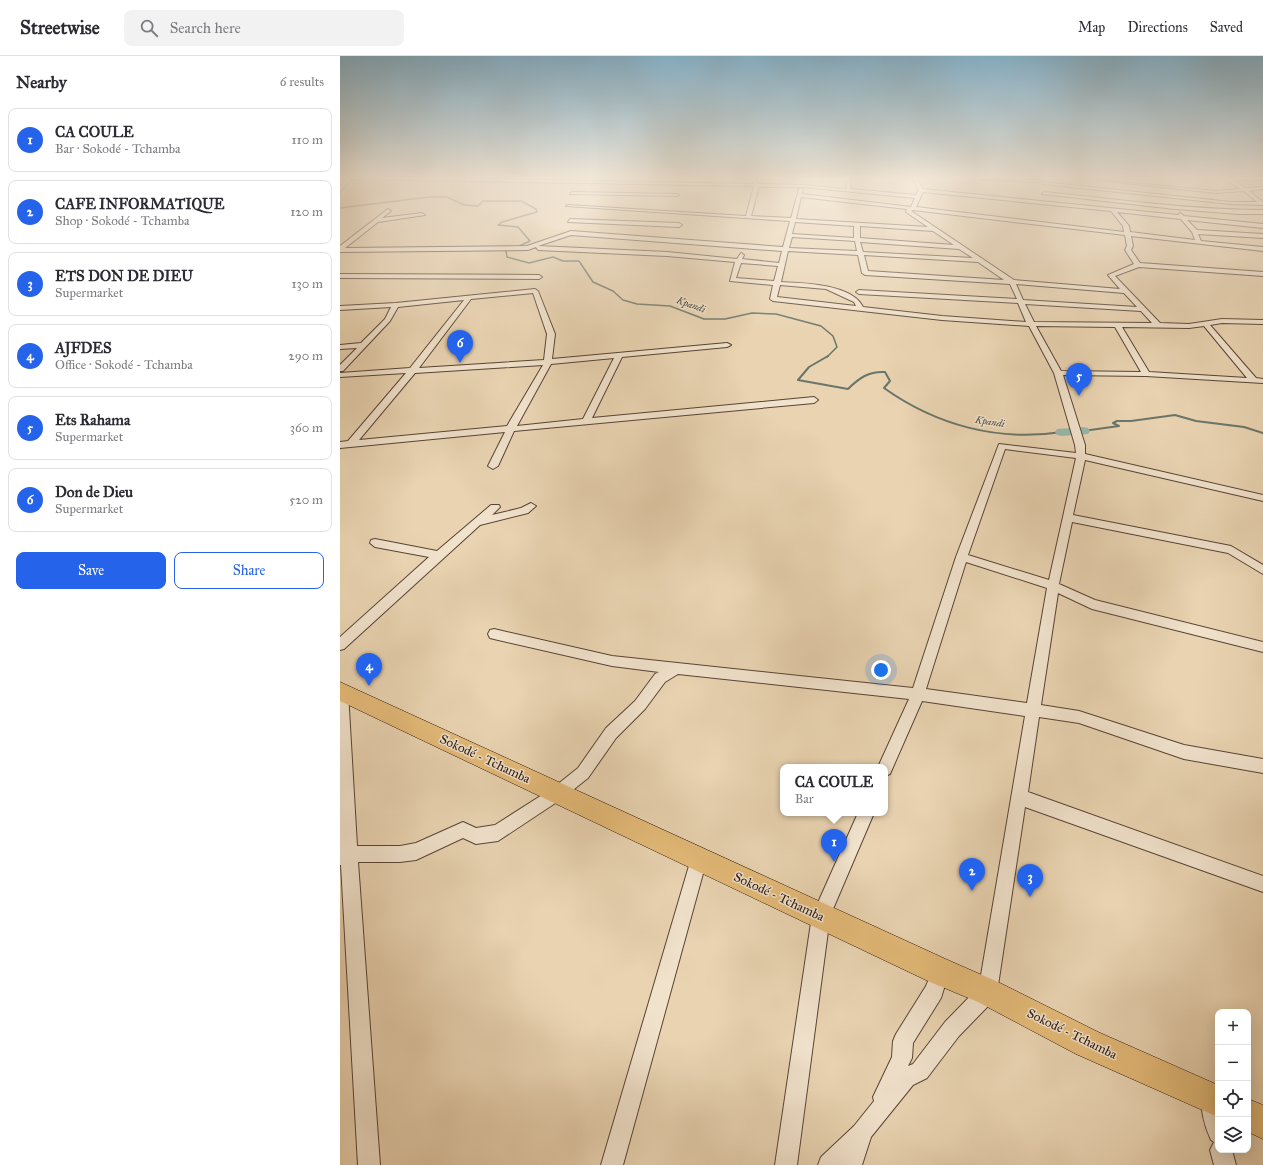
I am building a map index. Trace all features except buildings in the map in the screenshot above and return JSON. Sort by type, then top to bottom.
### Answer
[{"type":"main road","name":"Sokodé - Tchamba","points":[[341,692],[940,972],[988,992],[1087,1043],[1214,1099]]},
{"type":"main road","points":[[1251,1116],[1263,1122]]},
{"type":"street","points":[[340,250],[366,230]]},
{"type":"street","points":[[649,230],[675,233],[745,247],[786,248],[860,254],[982,260]]},
{"type":"street","points":[[667,254],[676,230]]},
{"type":"street","points":[[790,230],[773,299],[861,310],[941,308],[1022,303],[1144,310]]},
{"type":"street","points":[[857,230],[857,240],[865,273],[912,287],[941,308],[1031,324],[1189,326],[1222,321],[1263,322]]},
{"type":"street","points":[[830,1165],[861,1133],[906,1078],[920,1071],[952,1029],[988,992],[1060,549],[1069,518],[1080,450],[1073,421],[1058,373],[1031,324],[1012,282],[982,260],[935,230]]},
{"type":"street","points":[[1094,230],[1263,249]]},
{"type":"street","points":[[1127,230],[1130,246],[1128,250],[1138,265]]},
{"type":"street","points":[[1193,230],[1199,242]]},
{"type":"street","points":[[1195,232],[1263,236]]},
{"type":"street","points":[[525,248],[571,233],[675,233]]},
{"type":"street","points":[[789,235],[962,247]]},
{"type":"street","points":[[745,247],[732,280],[827,287],[857,301],[861,310]]},
{"type":"street","points":[[340,250],[557,248],[667,254],[782,265]]},
{"type":"street","points":[[1158,326],[1111,275],[1138,265],[1263,274]]},
{"type":"street","points":[[340,276],[539,277]]},
{"type":"street","points":[[859,292],[912,287],[1012,282],[1127,291]]},
{"type":"street","points":[[340,314],[343,308],[468,299],[535,291],[551,334],[548,362],[511,428],[493,466]]},
{"type":"street","points":[[351,444],[413,370],[468,299]]},
{"type":"street","points":[[340,369],[388,320],[396,305]]},
{"type":"street","points":[[1206,324],[1254,381]]},
{"type":"street","points":[[1118,326],[1146,374]]},
{"type":"street","points":[[340,347],[363,345]]},
{"type":"street","points":[[340,375],[548,362],[727,345]]},
{"type":"street","points":[[585,423],[619,356]]},
{"type":"street","points":[[1058,373],[1146,374],[1263,381]]},
{"type":"street","points":[[340,445],[511,428],[585,423],[814,400]]},
{"type":"street","points":[[887,764],[918,694],[962,557],[1002,446],[1080,450],[1263,498]]},
{"type":"street","points":[[478,522],[524,511],[531,506]]},
{"type":"street","points":[[340,645],[439,555],[495,507]]},
{"type":"street","points":[[1069,518],[1172,540],[1231,550],[1263,570]]},
{"type":"street","points":[[375,543],[439,555]]},
{"type":"street","points":[[962,557],[1054,586],[1092,604],[1263,647]]},
{"type":"street","points":[[494,634],[607,660],[918,694],[1079,717],[1184,752],[1263,766]]},
{"type":"street","points":[[345,855],[407,853],[419,851],[463,830],[476,836],[498,833],[558,794],[583,773],[611,733],[640,706],[660,678],[676,668]]},
{"type":"street","points":[[341,692],[345,855],[369,1165]]},
{"type":"street","points":[[1020,797],[1263,884]]},
{"type":"street","points":[[787,1164],[821,916],[865,816]]},
{"type":"street","points":[[612,1165],[699,859]]},
{"type":"street","points":[[851,1165],[861,1133],[888,1090],[902,1058],[903,1041],[934,991],[940,972]]},
{"type":"street","points":[[1214,1099],[1216,1117]]},
{"type":"street","points":[[1223,1153],[1225,1165]]},
{"type":"waterway","name":"Kpandi","points":[[517,247],[530,241],[520,230]]},
{"type":"waterway","name":"Kpandi","points":[[512,249],[506,251],[507,257],[529,263],[553,257],[563,261],[579,261],[593,282],[613,291],[623,300],[637,304],[670,306],[704,319],[725,319],[752,313],[776,314],[821,326],[833,336],[837,347],[828,356]]},
{"type":"waterway","name":"Kpandi","points":[[828,356],[809,367],[798,380],[848,389],[869,374],[885,372],[890,381],[884,388],[904,401],[946,421],[968,428],[1014,435],[1062,432]]},
{"type":"waterway","points":[[1083,431],[1119,426],[1113,423],[1117,421],[1131,421],[1175,415],[1196,421],[1244,427],[1263,433]]},
{"type":"waterway","points":[[1062,432],[1083,431]]},
{"type":"place","name":"Don de Dieu","points":[[460,363]]},
{"type":"place","name":"Ets Rahama","points":[[1079,396]]},
{"type":"place","name":"AJFDES","points":[[369,686]]},
{"type":"place","name":"CA COULE","points":[[834,862]]},
{"type":"place","name":"CAFE INFORMATIQUE","points":[[972,891]]},
{"type":"place","name":"ETS DON DE DIEU","points":[[1030,897]]}]
